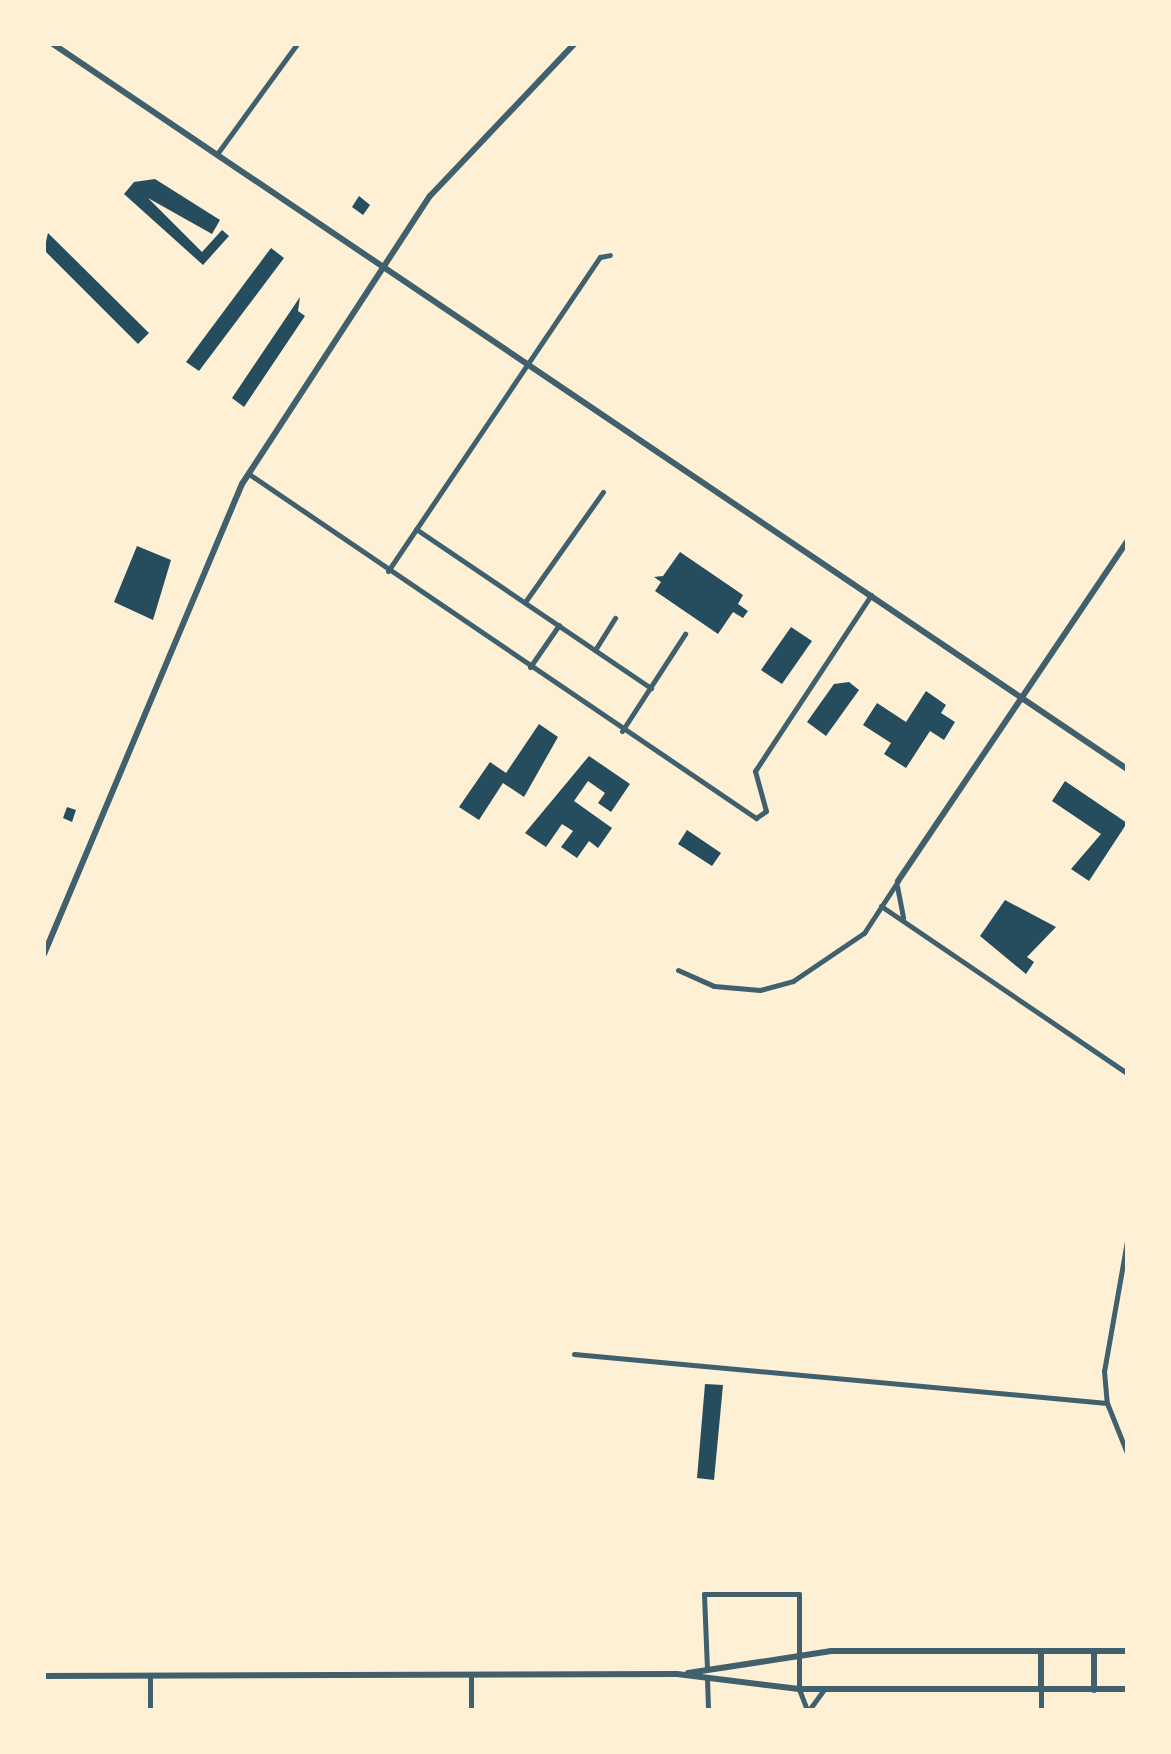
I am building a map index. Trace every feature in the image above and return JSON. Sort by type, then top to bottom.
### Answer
[{"type":"street","points":[[53,44],[1127,769]]},
{"type":"street","points":[[217,154],[297,44]]},
{"type":"street","points":[[44,954],[249,474],[430,196],[574,44]]},
{"type":"street","points":[[388,571],[600,257],[610,255]]},
{"type":"street","points":[[249,474],[725,801],[756,818],[766,815],[755,771],[871,594]]},
{"type":"street","points":[[524,602],[603,492]]},
{"type":"street","points":[[416,529],[651,688]]},
{"type":"street","points":[[678,970],[714,986],[760,990],[793,981],[864,933],[1127,541]]},
{"type":"street","points":[[595,650],[615,618]]},
{"type":"street","points":[[530,667],[559,625]]},
{"type":"street","points":[[622,731],[685,634]]},
{"type":"street","points":[[898,881],[897,909],[908,923]]},
{"type":"street","points":[[881,906],[1127,1073]]},
{"type":"street","points":[[1127,1241],[1108,1332],[1107,1403],[1127,1453]]},
{"type":"street","points":[[574,1354],[1107,1403]]},
{"type":"street","points":[[708,1710],[704,1594],[799,1594],[799,1689],[808,1710],[824,1689]]},
{"type":"street","points":[[1041,1651],[1041,1710]]},
{"type":"street","points":[[1094,1651],[1094,1690]]},
{"type":"street","points":[[44,1676],[683,1674],[799,1655],[1127,1651]]},
{"type":"street","points":[[683,1674],[799,1689],[1127,1689]]},
{"type":"street","points":[[150,1676],[150,1710]]},
{"type":"street","points":[[471,1676],[471,1710]]},
{"type":"building","points":[[155,179],[220,220],[212,234],[148,198],[202,252],[222,230],[229,236],[203,265],[124,194],[134,182]]},
{"type":"building","points":[[359,196],[370,205],[363,215],[352,207]]},
{"type":"building","points":[[48,233],[149,333],[138,344],[44,250]]},
{"type":"building","points":[[271,248],[284,258],[199,371],[186,362]]},
{"type":"building","points":[[300,297],[298,311],[305,316],[244,407],[232,398]]},
{"type":"building","points":[[137,546],[171,560],[153,620],[114,602]]},
{"type":"building","points":[[680,552],[743,595],[738,604],[748,611],[743,618],[733,612],[718,634],[655,591],[661,582],[654,577],[663,576]]},
{"type":"building","points":[[791,627],[812,641],[782,684],[761,670]]},
{"type":"building","points":[[849,682],[859,690],[826,736],[807,722],[834,684]]},
{"type":"building","points":[[926,691],[946,705],[941,713],[955,722],[944,740],[930,731],[906,768],[884,754],[891,743],[863,725],[877,703],[906,722]]},
{"type":"building","points":[[539,724],[558,737],[524,797],[503,783],[479,820],[459,807],[490,762],[506,773]]},
{"type":"building","points":[[589,756],[630,784],[611,812],[598,803],[605,793],[588,781],[574,801],[612,828],[598,848],[589,841],[577,858],[561,847],[573,831],[562,824],[546,847],[525,833]]},
{"type":"building","points":[[1065,781],[1127,823],[1089,881],[1071,869],[1101,834],[1052,801]]},
{"type":"building","points":[[67,807],[76,810],[72,822],[63,818]]},
{"type":"building","points":[[687,830],[721,853],[712,866],[678,844]]},
{"type":"building","points":[[1005,900],[1056,927],[1027,957],[1034,962],[1026,974],[980,936]]},
{"type":"building","points":[[705,1384],[723,1385],[714,1480],[697,1478]]}]
